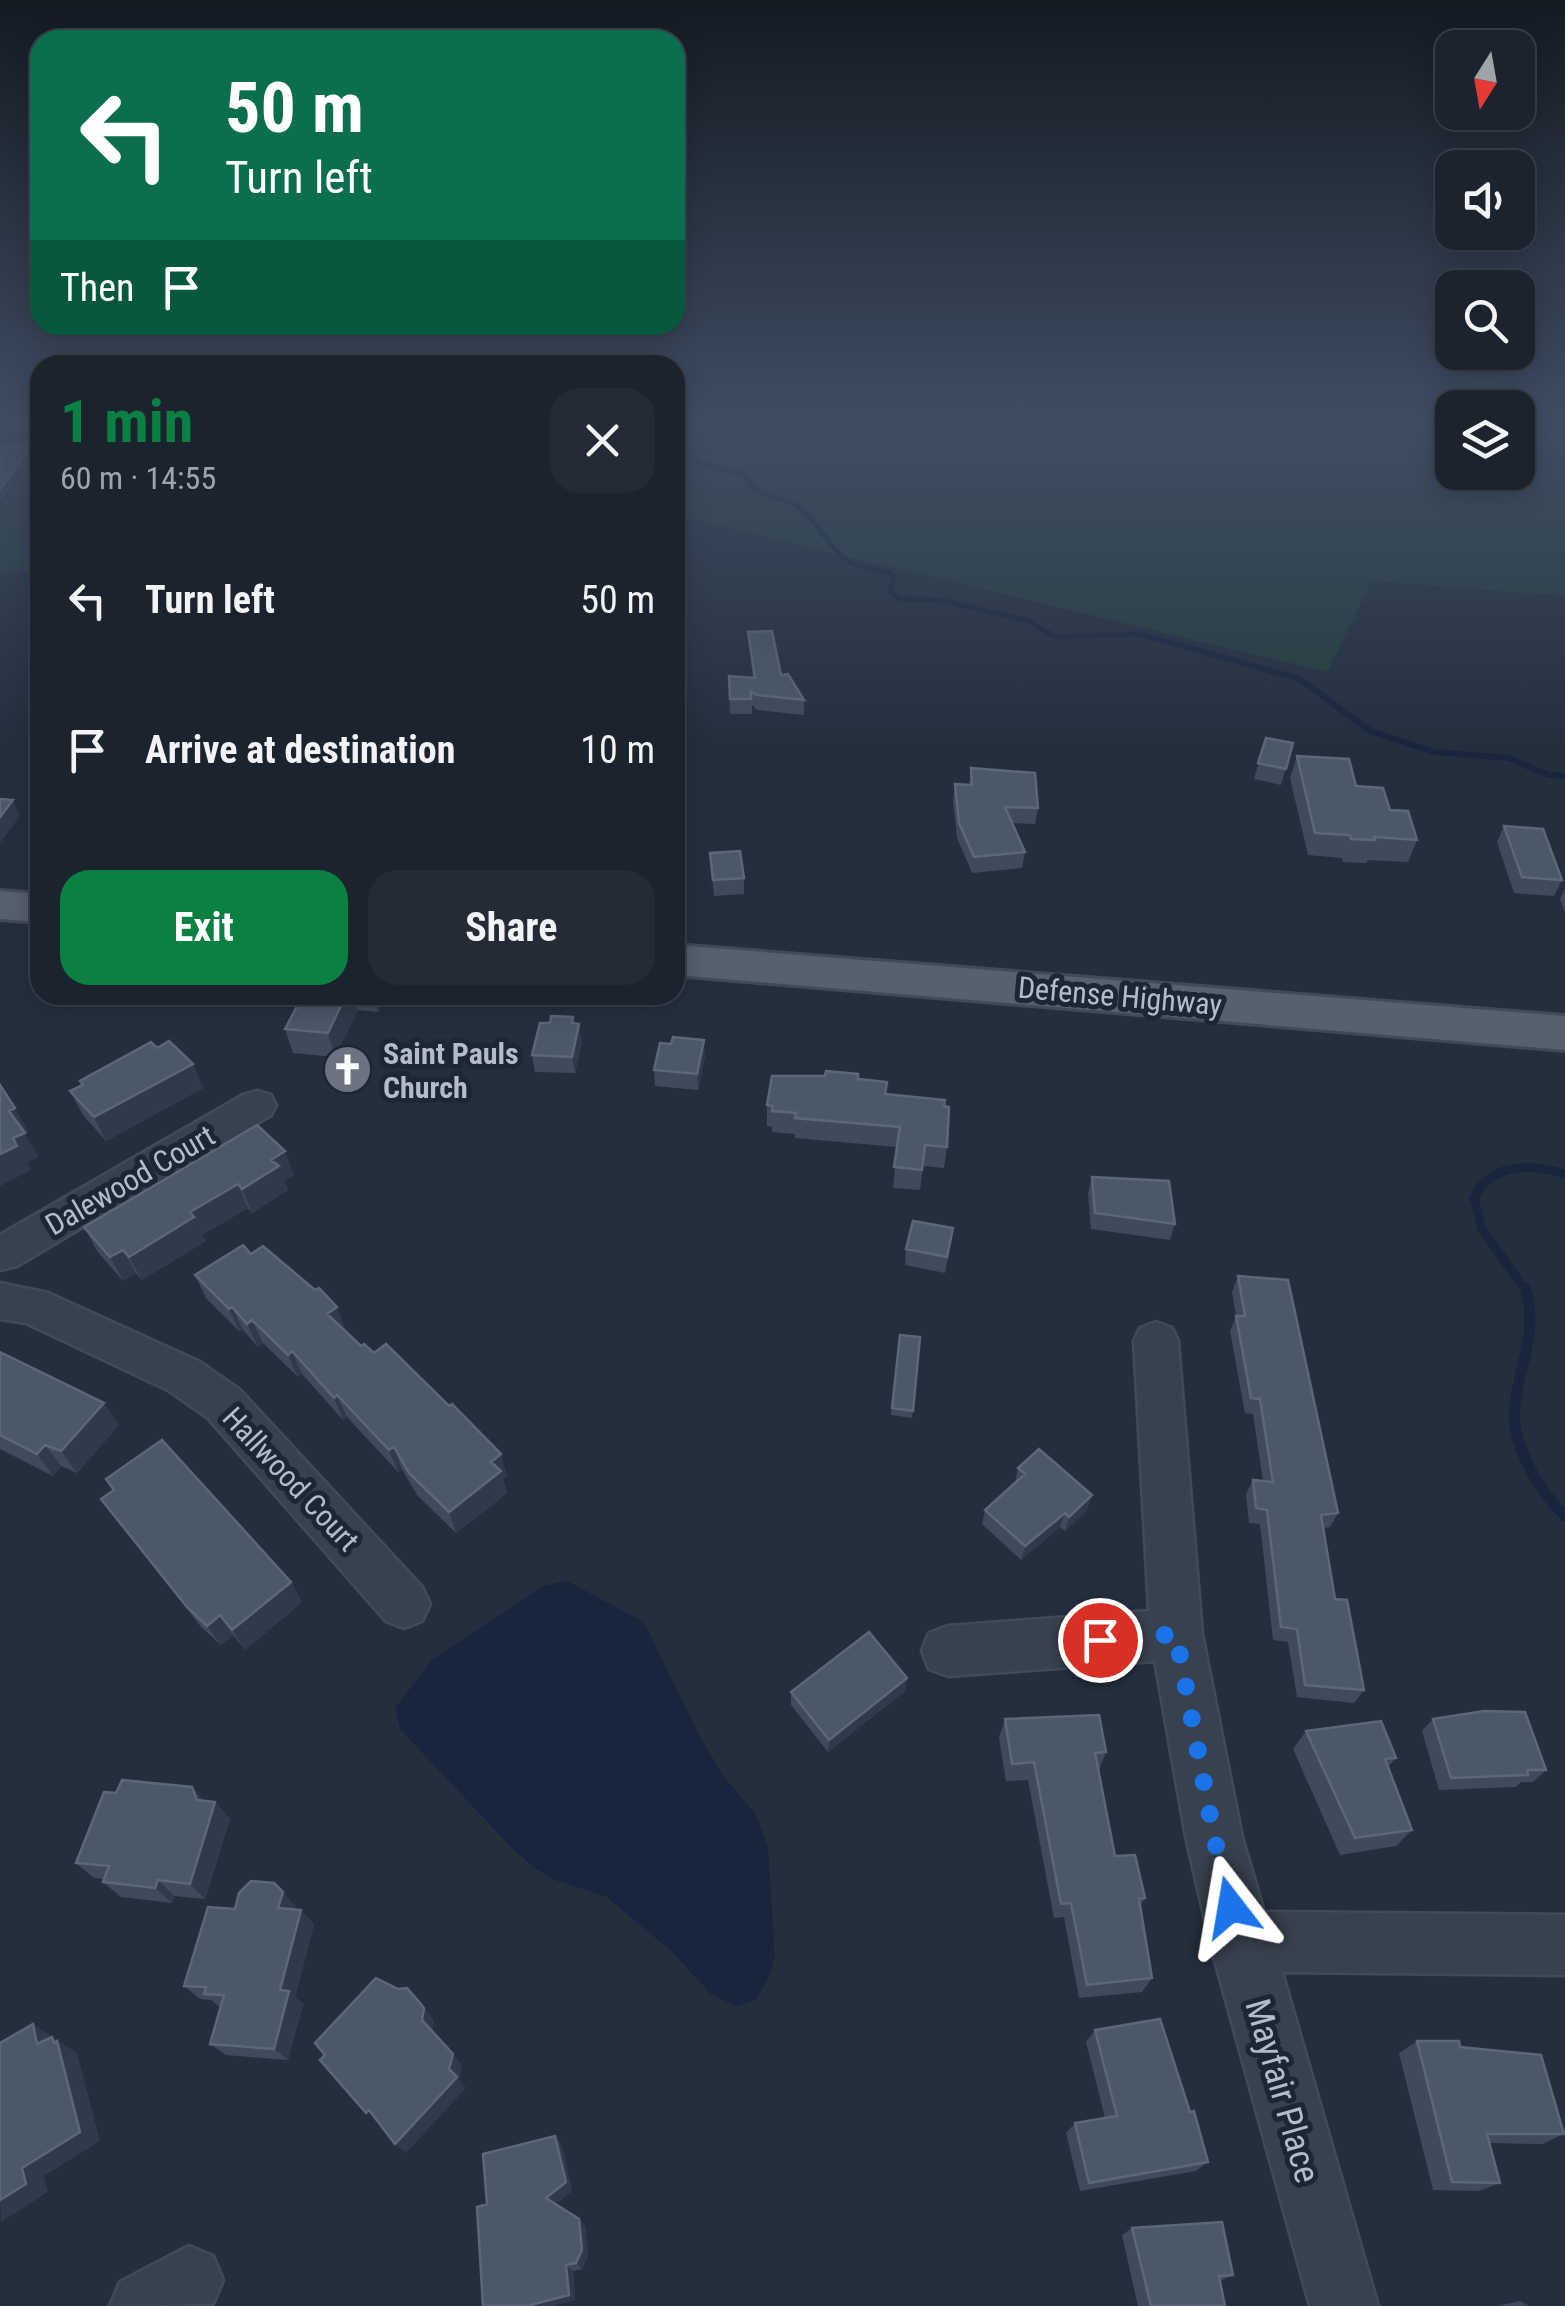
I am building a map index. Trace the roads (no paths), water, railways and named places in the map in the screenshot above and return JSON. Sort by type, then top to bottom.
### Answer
[{"type":"main road","points":[[0,905],[30,907]]},
{"type":"main road","name":"Defense Highway","points":[[685,961],[1565,1033]]},
{"type":"street","name":"Dalewood Court","points":[[0,1276],[257,1105]]},
{"type":"street","name":"Hallwood Court","points":[[0,1276],[33,1306],[184,1376],[224,1404],[404,1604]]},
{"type":"street","name":"Mayfair Place","points":[[1156,1342],[1176,1634],[1214,1837],[1344,2306]]},
{"type":"street","points":[[948,1651],[1176,1634]]},
{"type":"street","points":[[1240,1942],[1565,1944]]},
{"type":"water","points":[[567,1581],[644,1622],[699,1735],[724,1777],[756,1815],[768,1848],[775,1956],[768,1980],[754,2001],[736,2006],[711,1994],[671,1951],[607,1897],[555,1880],[536,1869],[400,1729],[395,1708],[433,1659],[543,1586]]},
{"type":"waterway","points":[[818,528],[852,563],[891,573],[894,577],[890,591],[899,599],[940,600],[1028,621],[1056,637],[1139,634],[1189,648]]},
{"type":"waterway","points":[[1180,645],[1300,679],[1370,731],[1434,752],[1508,758],[1549,775],[1565,776]]},
{"type":"waterway","points":[[1526,1290],[1482,1229],[1474,1198],[1481,1186],[1501,1172],[1539,1168],[1565,1174]]},
{"type":"waterway","points":[[1526,1290],[1530,1318],[1515,1404],[1517,1435],[1536,1479],[1565,1516]]},
{"type":"place","name":"Saint Pauls Church","points":[[348,1070]]}]
